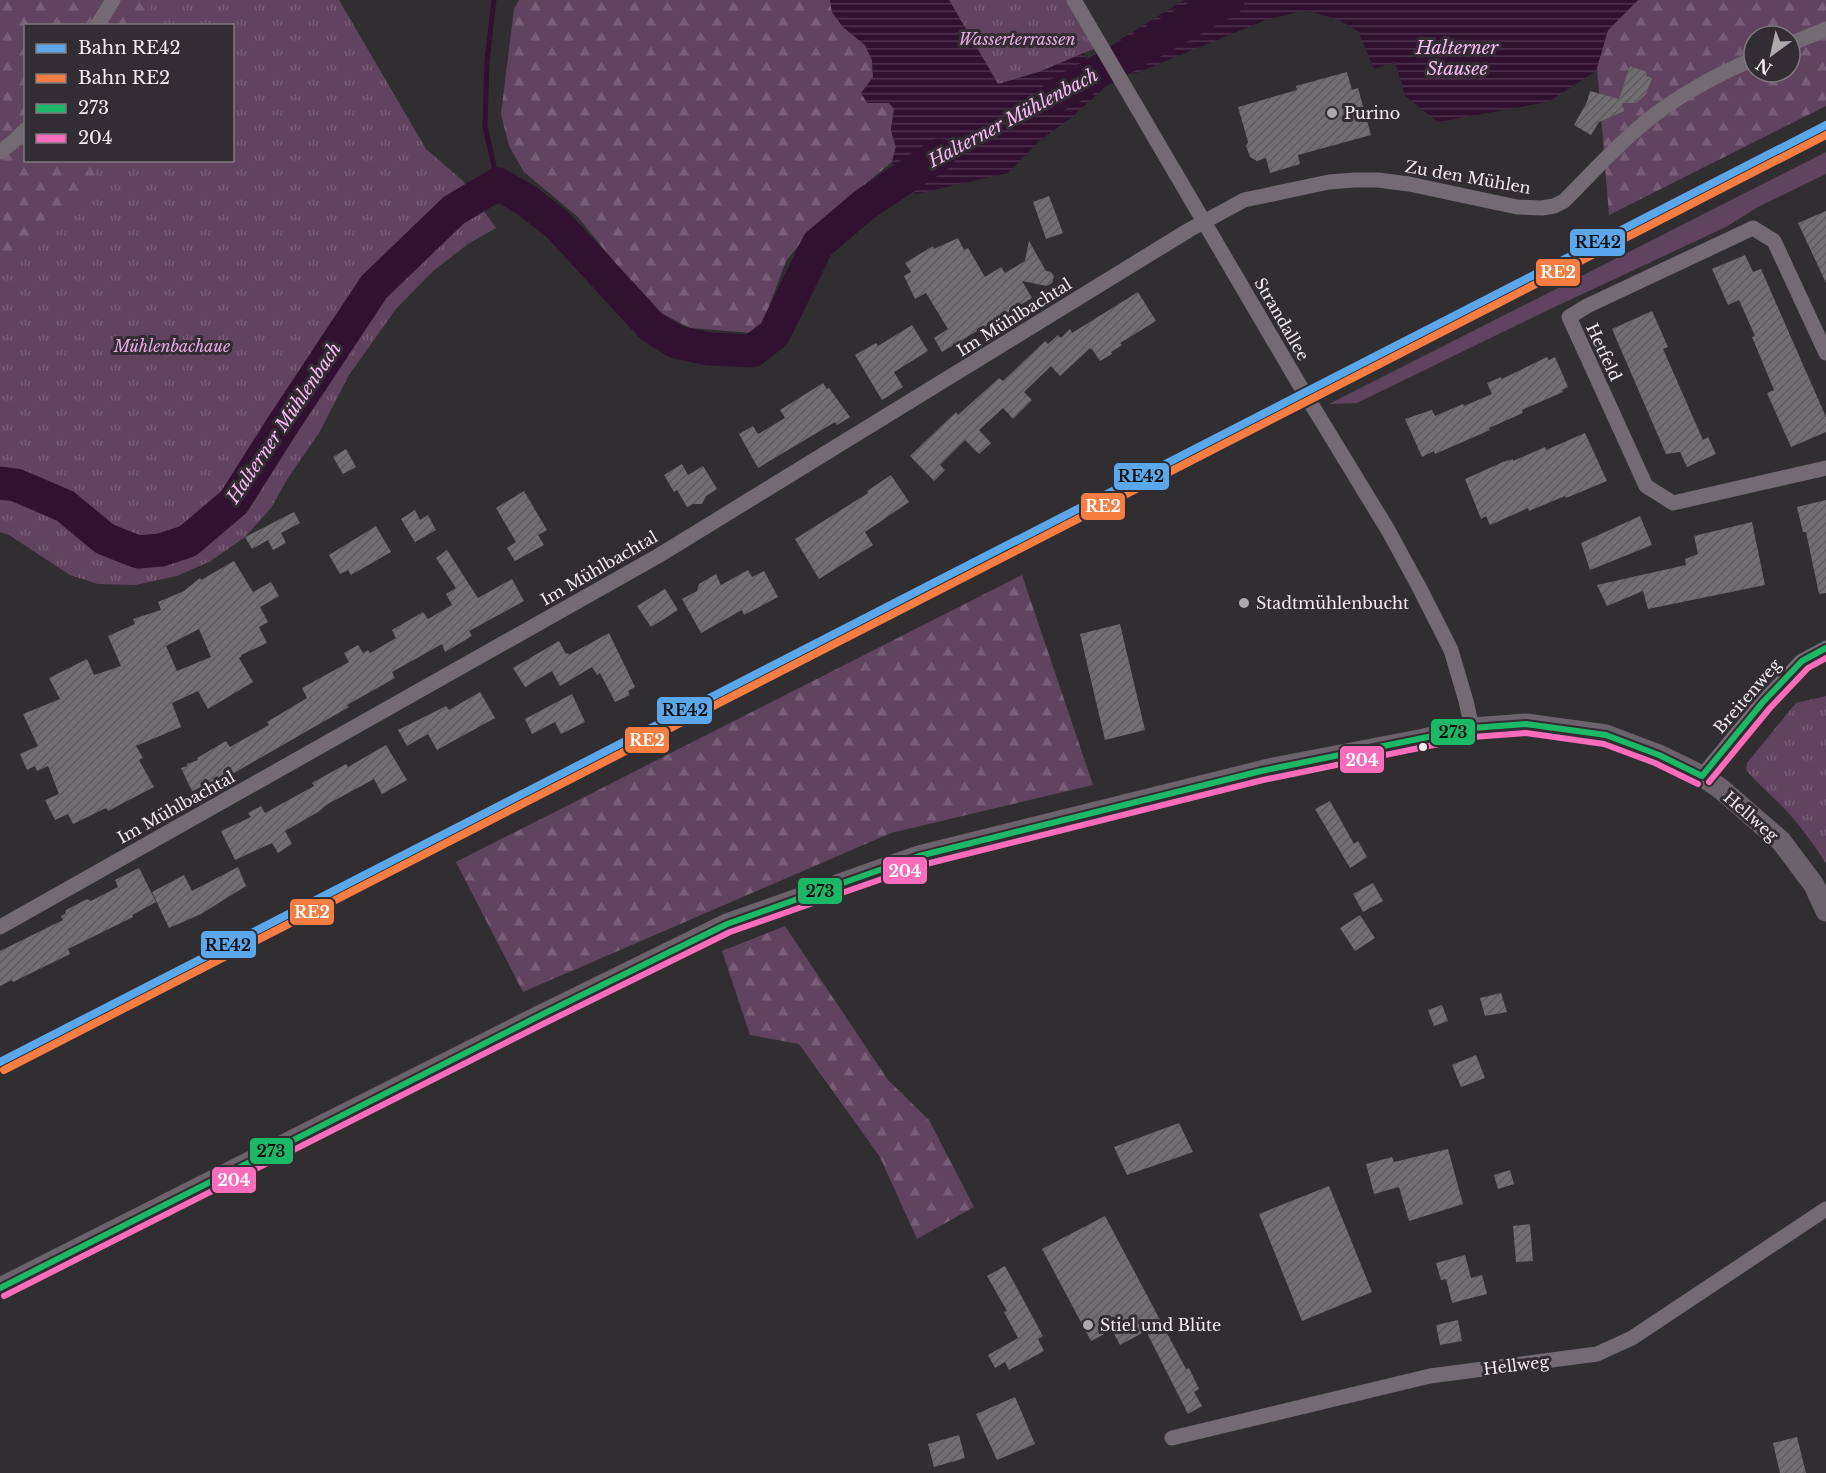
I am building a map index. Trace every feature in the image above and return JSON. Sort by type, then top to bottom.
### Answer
[{"type":"street","points":[[98,24],[113,0]]},
{"type":"street","name":"Strandallee","points":[[1074,0],[1419,587],[1451,650],[1472,728]]},
{"type":"street","points":[[1802,39],[1826,29]]},
{"type":"street","name":"Zu den Mühlen","points":[[1204,222],[1244,200],[1329,182],[1354,180],[1409,184],[1517,207],[1554,206],[1564,201],[1644,123],[1686,94],[1742,64]]},
{"type":"street","points":[[0,152],[24,131]]},
{"type":"street","name":"Im Mühlbachtal","points":[[0,927],[658,556],[1204,222]]},
{"type":"street","name":"Hetfeld","points":[[1826,353],[1774,241],[1753,228],[1587,306],[1569,317],[1646,486],[1664,497],[1673,502],[1826,468]]},
{"type":"street","name":"Breitenweg","points":[[1702,776],[1763,702],[1802,661],[1826,648]]},
{"type":"street","name":"Hellweg","points":[[0,1288],[531,1020],[727,924],[919,856],[1261,771],[1472,728],[1526,724],[1606,735],[1659,755],[1702,776],[1749,812],[1780,841],[1814,885],[1826,911]]},
{"type":"street","name":"Hellweg","points":[[1172,1438],[1430,1376],[1597,1354],[1632,1338],[1826,1209]]},
{"type":"green space","points":[[0,0],[156,0],[152,24],[24,24],[24,162],[125,162],[0,278]]},
{"type":"green space","name":"Mühlenbachaue","points":[[154,0],[339,0],[426,149],[463,181],[496,228],[468,244],[433,271],[396,309],[349,375],[319,433],[288,478],[271,508],[244,538],[209,562],[177,576],[135,585],[98,584],[70,575],[9,535],[0,532],[0,273],[24,253],[58,216],[77,200],[94,176],[101,162],[234,162],[234,24],[140,24]]},
{"type":"green space","points":[[519,0],[830,0],[832,12],[843,27],[865,45],[872,60],[873,77],[882,103],[889,103],[894,109],[891,130],[896,147],[892,162],[815,225],[786,261],[762,325],[752,333],[690,328],[651,308],[578,217],[524,172],[509,146],[501,114],[514,9]]},
{"type":"green space","name":"Wasserterrassen","points":[[949,0],[1067,0],[1096,48],[1039,72],[998,84]]},
{"type":"green space","points":[[1638,0],[1826,0],[1826,106],[1609,215],[1597,67],[1608,30]]},
{"type":"green space","points":[[1826,152],[1826,174],[1758,207],[1726,227],[1357,403],[1329,404]]},
{"type":"green space","points":[[1022,575],[1093,785],[891,833],[523,992],[456,862]]},
{"type":"green space","points":[[1826,696],[1826,863],[1792,817],[1746,770],[1747,763],[1796,703]]},
{"type":"green space","points":[[785,926],[888,1080],[929,1120],[974,1207],[917,1239],[880,1157],[799,1044],[750,1035],[722,951]]},
{"type":"water","points":[[830,0],[949,0],[998,84],[1039,72],[1084,53],[1103,89],[1071,118],[1039,141],[1008,173],[916,194],[892,162],[896,147],[891,130],[894,109],[889,103],[867,103],[861,93],[873,77],[872,60],[865,45],[843,27],[832,12]]},
{"type":"water","name":"Halterner Stausee","points":[[1184,0],[1638,0],[1608,30],[1596,71],[1548,102],[1438,122],[1405,96],[1395,62],[1374,69],[1358,31],[1339,20],[1306,10],[1266,20],[1134,74],[1116,42]]},
{"type":"building","points":[[1630,66],[1647,72],[1646,76],[1652,78],[1646,94],[1636,103],[1622,103],[1624,111],[1599,122],[1591,135],[1574,125],[1587,102],[1590,91],[1619,99]]},
{"type":"building","points":[[1347,72],[1352,90],[1358,88],[1371,135],[1298,155],[1300,164],[1270,173],[1266,158],[1257,161],[1250,157],[1238,107],[1297,90],[1296,86]]},
{"type":"building","points":[[1049,196],[1063,233],[1046,239],[1033,202]]},
{"type":"building","points":[[1826,211],[1826,283],[1798,223]]},
{"type":"building","points":[[958,238],[964,250],[968,248],[985,277],[1001,267],[1005,273],[1025,261],[1029,241],[1046,271],[1051,272],[1054,277],[1052,283],[1047,286],[1022,281],[1032,298],[942,352],[934,338],[948,329],[926,293],[915,299],[904,276],[911,272],[905,263],[933,246],[934,249]]},
{"type":"building","points":[[1745,255],[1753,272],[1761,269],[1826,417],[1826,432],[1791,447],[1767,393],[1774,390],[1752,337],[1755,336],[1739,300],[1728,305],[1712,269]]},
{"type":"building","points":[[1138,292],[1156,321],[1120,343],[1122,345],[1100,361],[1090,348],[1060,376],[1051,366],[1024,392],[1032,400],[1013,419],[1003,408],[979,430],[991,443],[979,454],[965,440],[940,465],[945,470],[934,481],[910,456],[956,412],[958,415],[999,378],[1003,381],[1045,341],[1048,344],[1058,335],[1061,338],[1070,329],[1072,333]]},
{"type":"building","points":[[1652,311],[1668,347],[1663,349],[1703,440],[1708,437],[1716,454],[1687,467],[1680,452],[1666,454],[1612,329]]},
{"type":"building","points":[[912,325],[928,351],[894,372],[903,387],[882,400],[855,355],[876,343],[878,346]]},
{"type":"building","points":[[1547,357],[1549,360],[1555,357],[1568,387],[1562,390],[1563,392],[1522,410],[1523,413],[1489,428],[1490,430],[1435,454],[1434,451],[1422,457],[1405,419],[1432,410],[1435,416],[1492,394],[1487,383],[1501,377],[1502,379]]},
{"type":"building","points":[[823,383],[850,417],[837,425],[835,422],[758,468],[739,434],[753,426],[758,434],[785,418],[780,410]]},
{"type":"building","points":[[1585,433],[1607,481],[1529,511],[1528,508],[1490,525],[1486,516],[1481,519],[1465,479],[1503,462],[1513,459],[1513,461],[1545,447],[1546,450]]},
{"type":"building","points":[[346,449],[356,467],[343,474],[333,457]]},
{"type":"building","points":[[682,464],[688,475],[703,466],[717,489],[706,496],[702,504],[687,507],[677,490],[674,492],[664,475]]},
{"type":"building","points":[[891,475],[909,502],[865,532],[873,545],[819,579],[795,539],[868,493],[867,491]]},
{"type":"building","points":[[524,491],[547,530],[538,535],[544,545],[515,561],[507,548],[516,542],[496,508]]},
{"type":"building","points":[[1826,500],[1826,593],[1819,594],[1806,532],[1803,532],[1797,507]]},
{"type":"building","points":[[415,510],[420,520],[428,515],[436,530],[415,542],[401,519]]},
{"type":"building","points":[[294,512],[300,523],[281,533],[286,543],[273,550],[268,540],[252,549],[245,537]]},
{"type":"building","points":[[1640,516],[1652,545],[1590,570],[1581,543]]},
{"type":"building","points":[[1752,522],[1765,585],[1648,609],[1643,591],[1607,606],[1597,585],[1686,565],[1685,559],[1698,554],[1694,536]]},
{"type":"building","points":[[376,526],[391,552],[351,575],[348,570],[340,574],[329,555]]},
{"type":"building","points":[[447,550],[478,598],[512,579],[524,601],[469,631],[472,636],[445,652],[442,644],[392,672],[395,678],[227,777],[192,791],[181,768],[198,760],[197,758],[226,741],[230,747],[269,725],[267,722],[307,698],[302,688],[349,662],[344,653],[358,645],[363,653],[368,650],[370,653],[396,638],[392,630],[423,612],[428,619],[452,605],[446,594],[456,588],[436,558]]},
{"type":"building","points":[[234,561],[253,592],[271,582],[279,596],[260,607],[268,622],[259,627],[267,643],[239,658],[253,682],[208,709],[198,691],[172,703],[181,727],[136,746],[143,758],[139,760],[154,787],[108,811],[106,808],[73,824],[68,814],[55,820],[45,800],[59,794],[48,766],[37,771],[35,766],[27,770],[20,754],[38,746],[23,714],[60,699],[49,678],[87,659],[94,675],[121,666],[108,636],[135,624],[133,619],[161,610],[158,602],[184,591],[200,578],[201,580]],"holes":[[[199,629],[211,657],[177,671],[166,646]]]},
{"type":"building","points":[[748,570],[752,577],[764,571],[778,597],[744,615],[742,610],[701,633],[682,599],[697,591],[699,584],[716,574],[721,585]]},
{"type":"building","points":[[665,589],[678,610],[651,627],[637,606]]},
{"type":"building","points":[[1120,624],[1145,730],[1105,740],[1080,634]]},
{"type":"building","points":[[609,633],[635,687],[628,691],[630,695],[615,702],[600,673],[597,675],[592,667],[560,686],[552,671],[525,687],[513,668],[559,641],[566,654],[569,655]]},
{"type":"building","points":[[480,692],[495,718],[437,750],[428,734],[407,746],[398,730],[446,706],[449,710]]},
{"type":"building","points":[[572,694],[585,722],[561,734],[555,722],[532,734],[525,719]]},
{"type":"building","points":[[386,745],[407,780],[382,794],[374,779],[285,831],[292,844],[278,853],[272,843],[235,860],[221,831],[251,817],[248,813],[261,806],[265,813],[314,786],[312,783],[346,764],[348,767]]},
{"type":"building","points":[[1330,801],[1354,844],[1358,841],[1367,857],[1350,868],[1315,809]]},
{"type":"building","points":[[238,867],[246,886],[201,914],[169,928],[152,892],[184,875],[192,891]]},
{"type":"building","points":[[139,868],[156,902],[132,915],[133,917],[68,949],[70,954],[0,986],[0,951],[63,920],[61,916],[66,910],[87,899],[91,901],[118,887],[115,880]]},
{"type":"building","points":[[1373,883],[1383,901],[1363,912],[1353,894]]},
{"type":"building","points":[[1360,915],[1375,938],[1355,951],[1340,928]]},
{"type":"building","points":[[1501,993],[1507,1012],[1485,1016],[1480,998]]},
{"type":"building","points":[[1442,1005],[1448,1021],[1434,1026],[1428,1010]]},
{"type":"building","points":[[1476,1055],[1485,1078],[1461,1087],[1452,1065]]},
{"type":"building","points":[[1179,1123],[1193,1152],[1127,1175],[1114,1147]]},
{"type":"building","points":[[1448,1149],[1463,1204],[1409,1221],[1399,1187],[1374,1194],[1366,1164],[1392,1157],[1394,1162]]},
{"type":"building","points":[[1510,1170],[1514,1184],[1498,1189],[1494,1175]]},
{"type":"building","points":[[1329,1186],[1372,1292],[1302,1321],[1259,1214]]},
{"type":"building","points":[[1105,1216],[1186,1369],[1189,1368],[1199,1389],[1194,1392],[1202,1406],[1188,1414],[1146,1331],[1120,1345],[1112,1330],[1091,1341],[1042,1249]]},
{"type":"building","points":[[1530,1224],[1533,1261],[1516,1262],[1513,1226]]},
{"type":"building","points":[[1465,1255],[1471,1278],[1482,1275],[1487,1294],[1452,1303],[1446,1279],[1441,1280],[1436,1263]]},
{"type":"building","points":[[1005,1266],[1043,1336],[1038,1339],[1044,1351],[1009,1370],[1005,1362],[995,1368],[988,1355],[1018,1338],[1004,1312],[1007,1311],[987,1276]]},
{"type":"building","points":[[1458,1320],[1462,1341],[1440,1345],[1436,1325]]},
{"type":"building","points":[[1015,1397],[1035,1444],[997,1460],[976,1414]]},
{"type":"building","points":[[959,1435],[965,1458],[934,1467],[928,1444]]},
{"type":"building","points":[[1797,1437],[1806,1473],[1780,1473],[1773,1443]]},
{"type":"waterway","name":"Halterner Mühlenbach","points":[[494,0],[487,61],[485,126],[498,184]]},
{"type":"waterway","name":"Halterner Mühlenbach","points":[[1057,95],[1228,0]]},
{"type":"waterway","name":"Halterner Mühlenbach","points":[[0,483],[16,485],[65,506],[105,539],[138,552],[161,550],[188,541],[234,502],[374,287],[454,210],[498,184],[526,200],[558,225],[651,326],[676,342],[709,349],[752,351],[774,334],[818,244],[864,205],[939,155]]},
{"type":"rail line","name":"RE42","points":[[0,1062],[1826,125]]},
{"type":"rail line","name":"RE2","points":[[4,1070],[1826,135]]},
{"type":"transit line","name":"273","points":[[1702,776],[1763,702],[1802,661],[1826,648]]},
{"type":"transit line","name":"204","points":[[1709,782],[1770,708],[1808,668],[1826,658]]},
{"type":"transit line","name":"273","points":[[0,1288],[541,1015],[727,924],[919,856],[1261,771],[1472,728],[1526,724],[1606,735],[1659,755],[1702,776]]},
{"type":"transit line","name":"204","points":[[4,1296],[730,932],[922,865],[1263,780],[1473,737],[1526,733],[1604,744],[1655,763],[1698,784]]},
{"type":"place","name":"Purino","points":[[1332,113]]},
{"type":"place","name":"Stadtmühlenbucht","points":[[1244,603]]},
{"type":"place","name":"Stiel und Blüte","points":[[1088,1325]]}]
